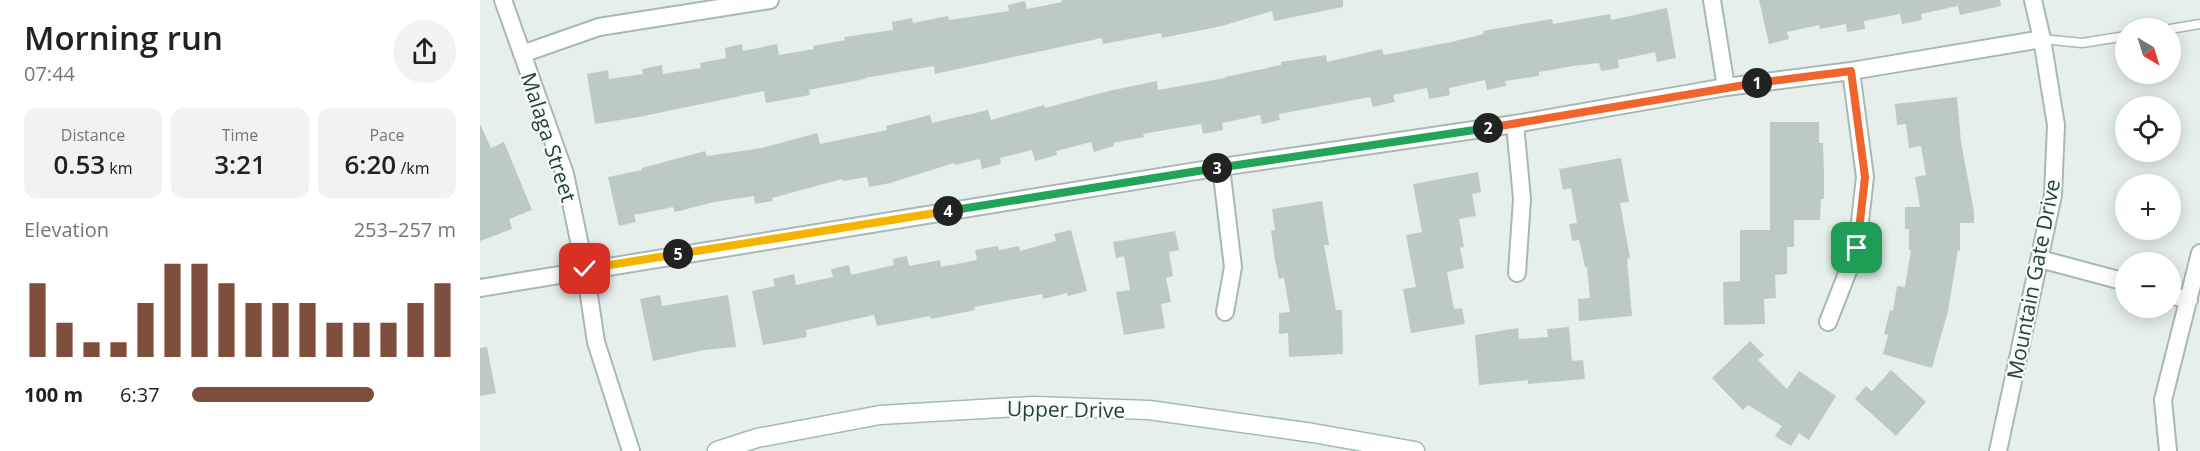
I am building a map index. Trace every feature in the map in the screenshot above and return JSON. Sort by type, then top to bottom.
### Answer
[{"type":"main road","name":"Upper Drive","points":[[717,451],[757,438],[880,415],[1033,406],[1149,410],[1313,433],[1415,451]]},
{"type":"street","name":"Malaga Street","points":[[502,0],[565,174],[585,269],[596,342],[631,451]]},
{"type":"street","points":[[522,54],[599,27],[770,0]]},
{"type":"street","points":[[1712,0],[1726,87]]},
{"type":"street","name":"Mountain Gate Drive","points":[[1998,451],[2053,195],[2056,125],[2033,0]]},
{"type":"street","points":[[480,288],[585,269],[1221,167],[1515,124],[1726,87],[1851,71],[2042,39]]},
{"type":"street","points":[[1828,322],[1857,248],[1865,177],[1851,71]]},
{"type":"street","points":[[1515,124],[1522,199],[1517,273]]},
{"type":"street","points":[[1221,167],[1233,267],[1225,312]]},
{"type":"street","points":[[2168,451],[2163,400],[2200,253]]},
{"type":"street","points":[[2040,259],[2115,279]]},
{"type":"street","points":[[2181,297],[2189,300]]},
{"type":"lane","points":[[2181,27],[2200,24]]},
{"type":"lane","points":[[2042,39],[2082,43],[2115,38]]},
{"type":"building","points":[[1062,0],[1343,0],[1343,7],[1274,21],[1272,11],[1222,26],[1162,38],[1161,33],[1103,44],[1102,38],[935,74],[934,66],[865,78],[809,90],[810,95],[766,103],[764,91],[595,124],[587,74],[608,70],[609,79],[643,74],[642,69],[662,65],[663,74],[701,68],[700,63],[726,58],[725,48],[742,44],[743,51],[777,44],[779,55],[814,49],[813,46],[845,40],[844,37],[893,30],[892,22],[912,18],[913,23],[948,16],[949,20],[1009,11],[1008,5],[1025,1],[1027,9],[1062,2]]},
{"type":"building","points":[[1759,0],[2000,0],[2001,6],[1960,15],[1957,2],[1957,6],[1921,14],[1922,20],[1902,24],[1900,14],[1864,21],[1865,29],[1847,32],[1846,24],[1820,29],[1819,25],[1787,32],[1789,39],[1769,44]]},
{"type":"building","points":[[1667,8],[1676,58],[1657,62],[1655,52],[1618,60],[1619,68],[1601,71],[1599,63],[1573,66],[1539,72],[1539,76],[1505,81],[1506,86],[1487,90],[1485,80],[1449,88],[1450,95],[1429,99],[1427,88],[1393,95],[1395,102],[1373,107],[1370,97],[1279,114],[1280,120],[1262,124],[1260,115],[1222,123],[1223,130],[1203,134],[1201,124],[1143,134],[1144,137],[1113,143],[1114,146],[1094,152],[1091,142],[1056,151],[1057,155],[1035,161],[1032,150],[1000,158],[1001,164],[982,169],[980,159],[955,165],[954,163],[890,183],[869,187],[867,177],[843,181],[842,179],[772,198],[773,201],[755,204],[754,196],[714,202],[675,212],[673,207],[634,215],[636,222],[619,226],[608,177],[642,170],[642,168],[705,151],[707,156],[762,148],[817,133],[820,144],[887,130],[886,126],[930,115],[932,123],[988,110],[991,120],[1044,105],[1045,108],[1157,81],[1158,90],[1225,78],[1281,65],[1281,62],[1326,55],[1327,62],[1382,49],[1384,55],[1484,34],[1483,31],[1552,19],[1553,24],[1610,14],[1611,20]]},
{"type":"building","points":[[1957,97],[1961,142],[1974,223],[1960,223],[1960,251],[1958,250],[1948,311],[1932,368],[1883,354],[1888,335],[1884,334],[1890,310],[1893,311],[1897,286],[1905,287],[1911,250],[1909,250],[1909,229],[1905,229],[1905,207],[1920,207],[1915,177],[1926,175],[1921,146],[1909,148],[1906,124],[1897,125],[1895,104]]},
{"type":"building","points":[[1770,122],[1819,122],[1819,143],[1823,143],[1824,176],[1824,199],[1821,199],[1820,220],[1794,220],[1794,247],[1787,247],[1787,274],[1775,275],[1776,298],[1764,299],[1765,324],[1724,325],[1723,282],[1740,281],[1740,230],[1770,230]]},
{"type":"building","points":[[480,124],[491,148],[504,142],[532,210],[509,219],[512,229],[480,241]]},
{"type":"building","points":[[1621,158],[1629,202],[1620,203],[1630,258],[1627,259],[1632,316],[1579,321],[1578,299],[1590,298],[1587,267],[1585,267],[1579,240],[1572,241],[1569,224],[1577,223],[1571,188],[1563,190],[1559,169]]},
{"type":"building","points":[[1478,172],[1481,192],[1472,194],[1476,216],[1459,219],[1464,247],[1460,248],[1464,268],[1447,272],[1454,309],[1462,308],[1465,324],[1411,333],[1403,289],[1416,287],[1406,235],[1422,232],[1413,184]]},
{"type":"building","points":[[1322,201],[1329,245],[1324,245],[1336,310],[1342,310],[1343,354],[1289,357],[1288,333],[1279,334],[1279,313],[1290,312],[1284,278],[1279,279],[1275,260],[1271,231],[1275,230],[1272,209]]},
{"type":"building","points":[[1071,230],[1087,291],[1043,299],[1042,294],[974,307],[975,310],[931,319],[930,316],[877,326],[874,315],[806,330],[807,337],[763,345],[752,291],[775,286],[773,279],[794,274],[796,285],[833,277],[831,269],[849,265],[851,275],[894,265],[893,259],[907,256],[909,266],[940,260],[941,267],[977,260],[975,250],[998,246],[999,250],[1019,246],[1020,251],[1056,241],[1054,234]]},
{"type":"building","points":[[1175,231],[1179,250],[1169,252],[1173,276],[1166,278],[1171,302],[1161,304],[1165,328],[1124,335],[1116,292],[1130,290],[1124,256],[1116,258],[1113,242]]},
{"type":"building","points":[[660,295],[662,306],[728,295],[736,347],[704,350],[653,361],[640,299]]},
{"type":"building","points":[[1569,327],[1572,361],[1583,360],[1585,379],[1528,384],[1528,380],[1479,385],[1475,335],[1518,328],[1519,339],[1548,337],[1547,329]]},
{"type":"building","points":[[1750,341],[1764,355],[1758,360],[1787,389],[1799,371],[1836,396],[1809,440],[1799,433],[1791,446],[1775,436],[1782,426],[1748,405],[1743,410],[1712,378]]},
{"type":"building","points":[[487,347],[496,393],[480,396],[480,348]]},
{"type":"building","points":[[1891,370],[1926,402],[1896,436],[1855,399],[1866,386],[1872,391]]},
{"type":"route","points":[[585,269],[1221,167],[1515,124],[1726,87],[1851,71],[1865,177],[1857,248]]}]
